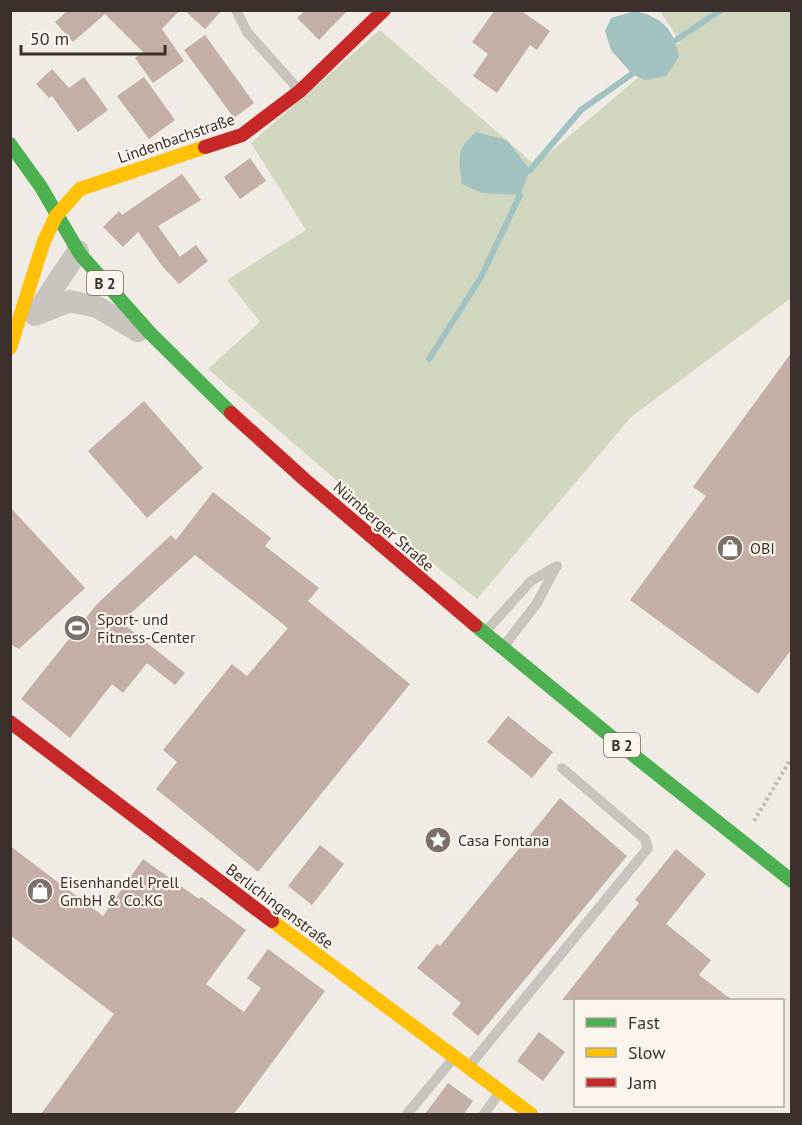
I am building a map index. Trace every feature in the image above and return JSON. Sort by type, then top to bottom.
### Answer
[{"type":"street","name":"Lindenbachstraße","points":[[12,344],[44,241],[56,216],[80,189],[242,135],[300,91],[368,20],[384,10]]},
{"type":"street","name":"Nürnberger Straße","points":[[10,144],[44,191],[56,216],[78,251],[161,344],[210,394],[484,634],[792,881]]},
{"type":"street","points":[[12,344],[35,315],[78,251]]},
{"type":"street","points":[[35,315],[70,301],[97,307],[161,344]]},
{"type":"street","name":"Berlichingenstraße","points":[[10,722],[296,940],[531,1114]]},
{"type":"lane","points":[[236,10],[248,32],[300,91]]},
{"type":"lane","points":[[484,634],[531,581],[557,566],[537,603],[502,648]]},
{"type":"lane","points":[[468,1067],[648,848],[645,839],[562,768]]},
{"type":"lane","points":[[407,1114],[454,1057]]},
{"type":"lane","points":[[484,1114],[500,1092]]},
{"type":"path","points":[[742,842],[792,757]]},
{"type":"green space","points":[[660,11],[791,11],[791,298],[631,417],[477,599],[426,558],[208,369],[260,322],[227,280],[306,230],[251,143],[380,30],[535,165],[680,42]]},
{"type":"water","points":[[635,11],[660,21],[674,39],[679,57],[666,76],[645,80],[632,74],[611,50],[605,31],[611,18]]},
{"type":"water","points":[[476,132],[507,140],[530,170],[520,195],[482,193],[462,184],[460,155],[469,138]]},
{"type":"building","points":[[68,10],[180,10],[162,29],[184,61],[153,83],[135,58],[143,52],[105,14],[73,42],[55,22]]},
{"type":"building","points":[[184,10],[222,10],[205,29]]},
{"type":"building","points":[[306,10],[348,10],[319,40],[297,18]]},
{"type":"building","points":[[495,10],[520,10],[550,31],[537,50],[530,45],[497,93],[473,76],[488,54],[472,42]]},
{"type":"building","points":[[205,35],[254,103],[234,118],[184,50]]},
{"type":"building","points":[[52,69],[69,88],[84,77],[108,110],[78,132],[52,96],[49,98],[36,84]]},
{"type":"building","points":[[144,77],[175,120],[149,139],[117,96]]},
{"type":"building","points":[[250,158],[266,181],[240,199],[224,177]]},
{"type":"building","points":[[182,174],[201,200],[158,226],[180,257],[196,245],[208,261],[179,284],[163,267],[138,232],[123,247],[103,227],[119,211],[122,215]]},
{"type":"building","name":"OBI","points":[[792,352],[792,649],[758,694],[630,600],[706,496],[693,487]]},
{"type":"building","points":[[144,401],[203,468],[147,518],[88,451]]},
{"type":"building","points":[[213,492],[271,538],[265,546],[319,588],[308,601],[410,684],[258,872],[156,789],[177,762],[163,750],[232,664],[247,676],[288,628],[195,555],[121,622],[185,673],[175,685],[147,663],[123,693],[112,684],[70,738],[21,699],[97,604],[171,535],[176,540]]},
{"type":"building","points":[[10,507],[85,588],[19,649],[10,644]]},
{"type":"building","points":[[508,716],[553,752],[532,778],[487,742]]},
{"type":"building","points":[[560,798],[627,856],[478,1036],[452,1014],[461,1003],[417,968],[437,944],[440,946]]},
{"type":"building","points":[[320,845],[344,864],[312,905],[288,886]]},
{"type":"building","points":[[10,846],[103,916],[143,859],[199,899],[201,897],[246,930],[206,984],[244,1012],[261,988],[247,978],[268,949],[325,991],[234,1114],[41,1114],[114,1014],[10,935]]},
{"type":"building","points":[[676,849],[706,874],[666,924],[711,960],[699,975],[731,999],[562,1000],[639,903],[635,900]]},
{"type":"building","points":[[539,1032],[565,1052],[543,1081],[517,1061]]},
{"type":"building","points":[[448,1083],[473,1101],[464,1114],[425,1114]]},
{"type":"waterway","points":[[676,40],[721,10]]},
{"type":"waterway","points":[[530,170],[581,110],[632,74]]},
{"type":"waterway","points":[[429,359],[481,277],[520,195]]},
{"type":"traffic: fast","points":[[10,144],[41,187],[80,254],[150,333],[231,413]]},
{"type":"traffic: fast","points":[[475,625],[792,881]]},
{"type":"traffic: slow","points":[[10,348],[44,241],[56,216],[80,189],[205,147]]},
{"type":"traffic: slow","points":[[272,921],[531,1114]]},
{"type":"traffic: jam","points":[[205,147],[242,135],[300,91],[384,10]]},
{"type":"traffic: jam","points":[[231,413],[304,479],[475,625]]},
{"type":"traffic: jam","points":[[10,722],[272,921]]},
{"type":"place","name":"OBI","points":[[730,548]]},
{"type":"place","name":"Sport- und Fitness-Center","points":[[77,628]]},
{"type":"place","name":"Casa Fontana","points":[[438,840]]},
{"type":"place","name":"Eisenhandel Prell GmbH & Co.KG","points":[[40,891]]}]
